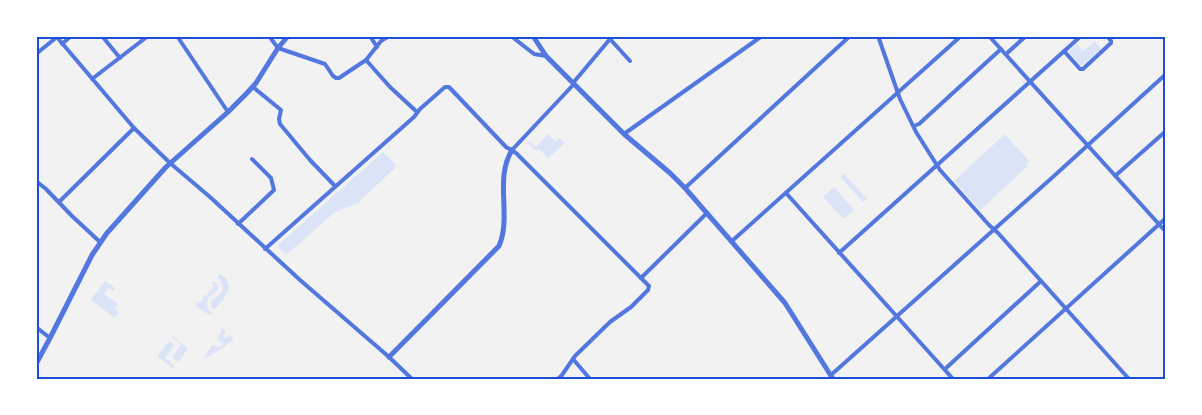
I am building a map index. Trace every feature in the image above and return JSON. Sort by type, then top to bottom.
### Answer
[{"type":"street","points":[[62,44],[70,36]]},
{"type":"street","points":[[102,36],[120,58]]},
{"type":"street","points":[[92,80],[148,36]]},
{"type":"street","points":[[177,36],[228,112]]},
{"type":"street","points":[[269,36],[278,48],[325,64],[336,78],[339,78],[366,60],[381,41],[389,36]]},
{"type":"street","points":[[36,364],[100,242],[170,163],[228,112],[253,87],[288,36]]},
{"type":"street","points":[[370,36],[377,47]]},
{"type":"street","points":[[511,36],[534,54],[546,56]]},
{"type":"street","points":[[542,36],[534,39],[546,56],[624,134],[686,188],[785,303],[832,377],[897,316],[1166,74]]},
{"type":"street","points":[[624,134],[762,36]]},
{"type":"street","points":[[686,188],[850,36]]},
{"type":"street","points":[[878,36],[898,93],[914,126],[938,165],[970,204],[1129,379]]},
{"type":"street","points":[[732,241],[961,36]]},
{"type":"street","points":[[989,36],[1166,232]]},
{"type":"street","points":[[1006,54],[1026,36]]},
{"type":"street","points":[[839,253],[1081,36]]},
{"type":"street","points":[[1064,51],[1080,69],[1083,69],[1111,43],[1107,36]]},
{"type":"street","points":[[36,54],[56,37],[134,128],[170,163],[412,379]]},
{"type":"street","points":[[388,357],[499,246],[503,233],[504,172],[512,150],[573,83],[609,37],[630,61]]},
{"type":"street","points":[[914,126],[1001,49]]},
{"type":"street","points":[[366,60],[390,87],[417,112]]},
{"type":"street","points":[[253,87],[281,110],[280,124],[335,186]]},
{"type":"street","points":[[265,249],[414,117],[417,112],[445,87],[448,88],[649,286],[648,290],[631,307],[610,322],[573,359],[558,379]]},
{"type":"street","points":[[59,202],[134,128]]},
{"type":"street","points":[[1115,176],[1166,131]]},
{"type":"street","points":[[238,224],[274,190],[271,178],[252,159]]},
{"type":"street","points":[[36,181],[100,242]]},
{"type":"street","points":[[786,193],[953,379]]},
{"type":"street","points":[[641,278],[707,213]]},
{"type":"street","points":[[988,379],[1166,218]]},
{"type":"street","points":[[945,369],[1041,281]]},
{"type":"street","points":[[36,327],[50,338]]},
{"type":"street","points":[[573,359],[590,379]]},
{"type":"shaded area","points":[[1095,41],[1101,49],[1083,65],[1080,65],[1070,53],[1070,50],[1077,44],[1083,51]]},
{"type":"shaded area","points":[[548,134],[555,141],[559,138],[565,143],[548,158],[539,149],[536,151],[528,143],[529,141],[536,147]]},
{"type":"shaded area","points":[[1005,134],[1029,161],[1025,165],[1027,167],[980,210],[954,181]]},
{"type":"shaded area","points":[[383,152],[397,166],[358,203],[335,212],[286,255],[277,246]]},
{"type":"shaded area","points":[[844,174],[867,199],[863,202],[840,177]]},
{"type":"shaded area","points":[[834,187],[854,210],[844,219],[823,197]]},
{"type":"shaded area","points":[[220,274],[228,282],[229,287],[228,292],[215,309],[212,308],[212,300],[219,295],[223,288],[222,283],[217,277]]},
{"type":"shaded area","points":[[105,281],[115,288],[112,291],[108,288],[104,294],[118,304],[115,309],[119,312],[115,318],[91,300]]},
{"type":"shaded area","points":[[214,281],[218,285],[218,289],[207,302],[207,307],[212,314],[210,315],[197,307],[196,304],[214,286],[211,284]]},
{"type":"shaded area","points":[[222,328],[226,331],[223,336],[225,338],[229,335],[234,339],[203,359],[212,345],[220,348],[223,344],[217,339]]},
{"type":"shaded area","points":[[173,336],[188,348],[179,362],[172,357],[181,344]]},
{"type":"shaded area","points":[[169,341],[174,346],[165,358],[174,365],[174,368],[158,357]]}]
